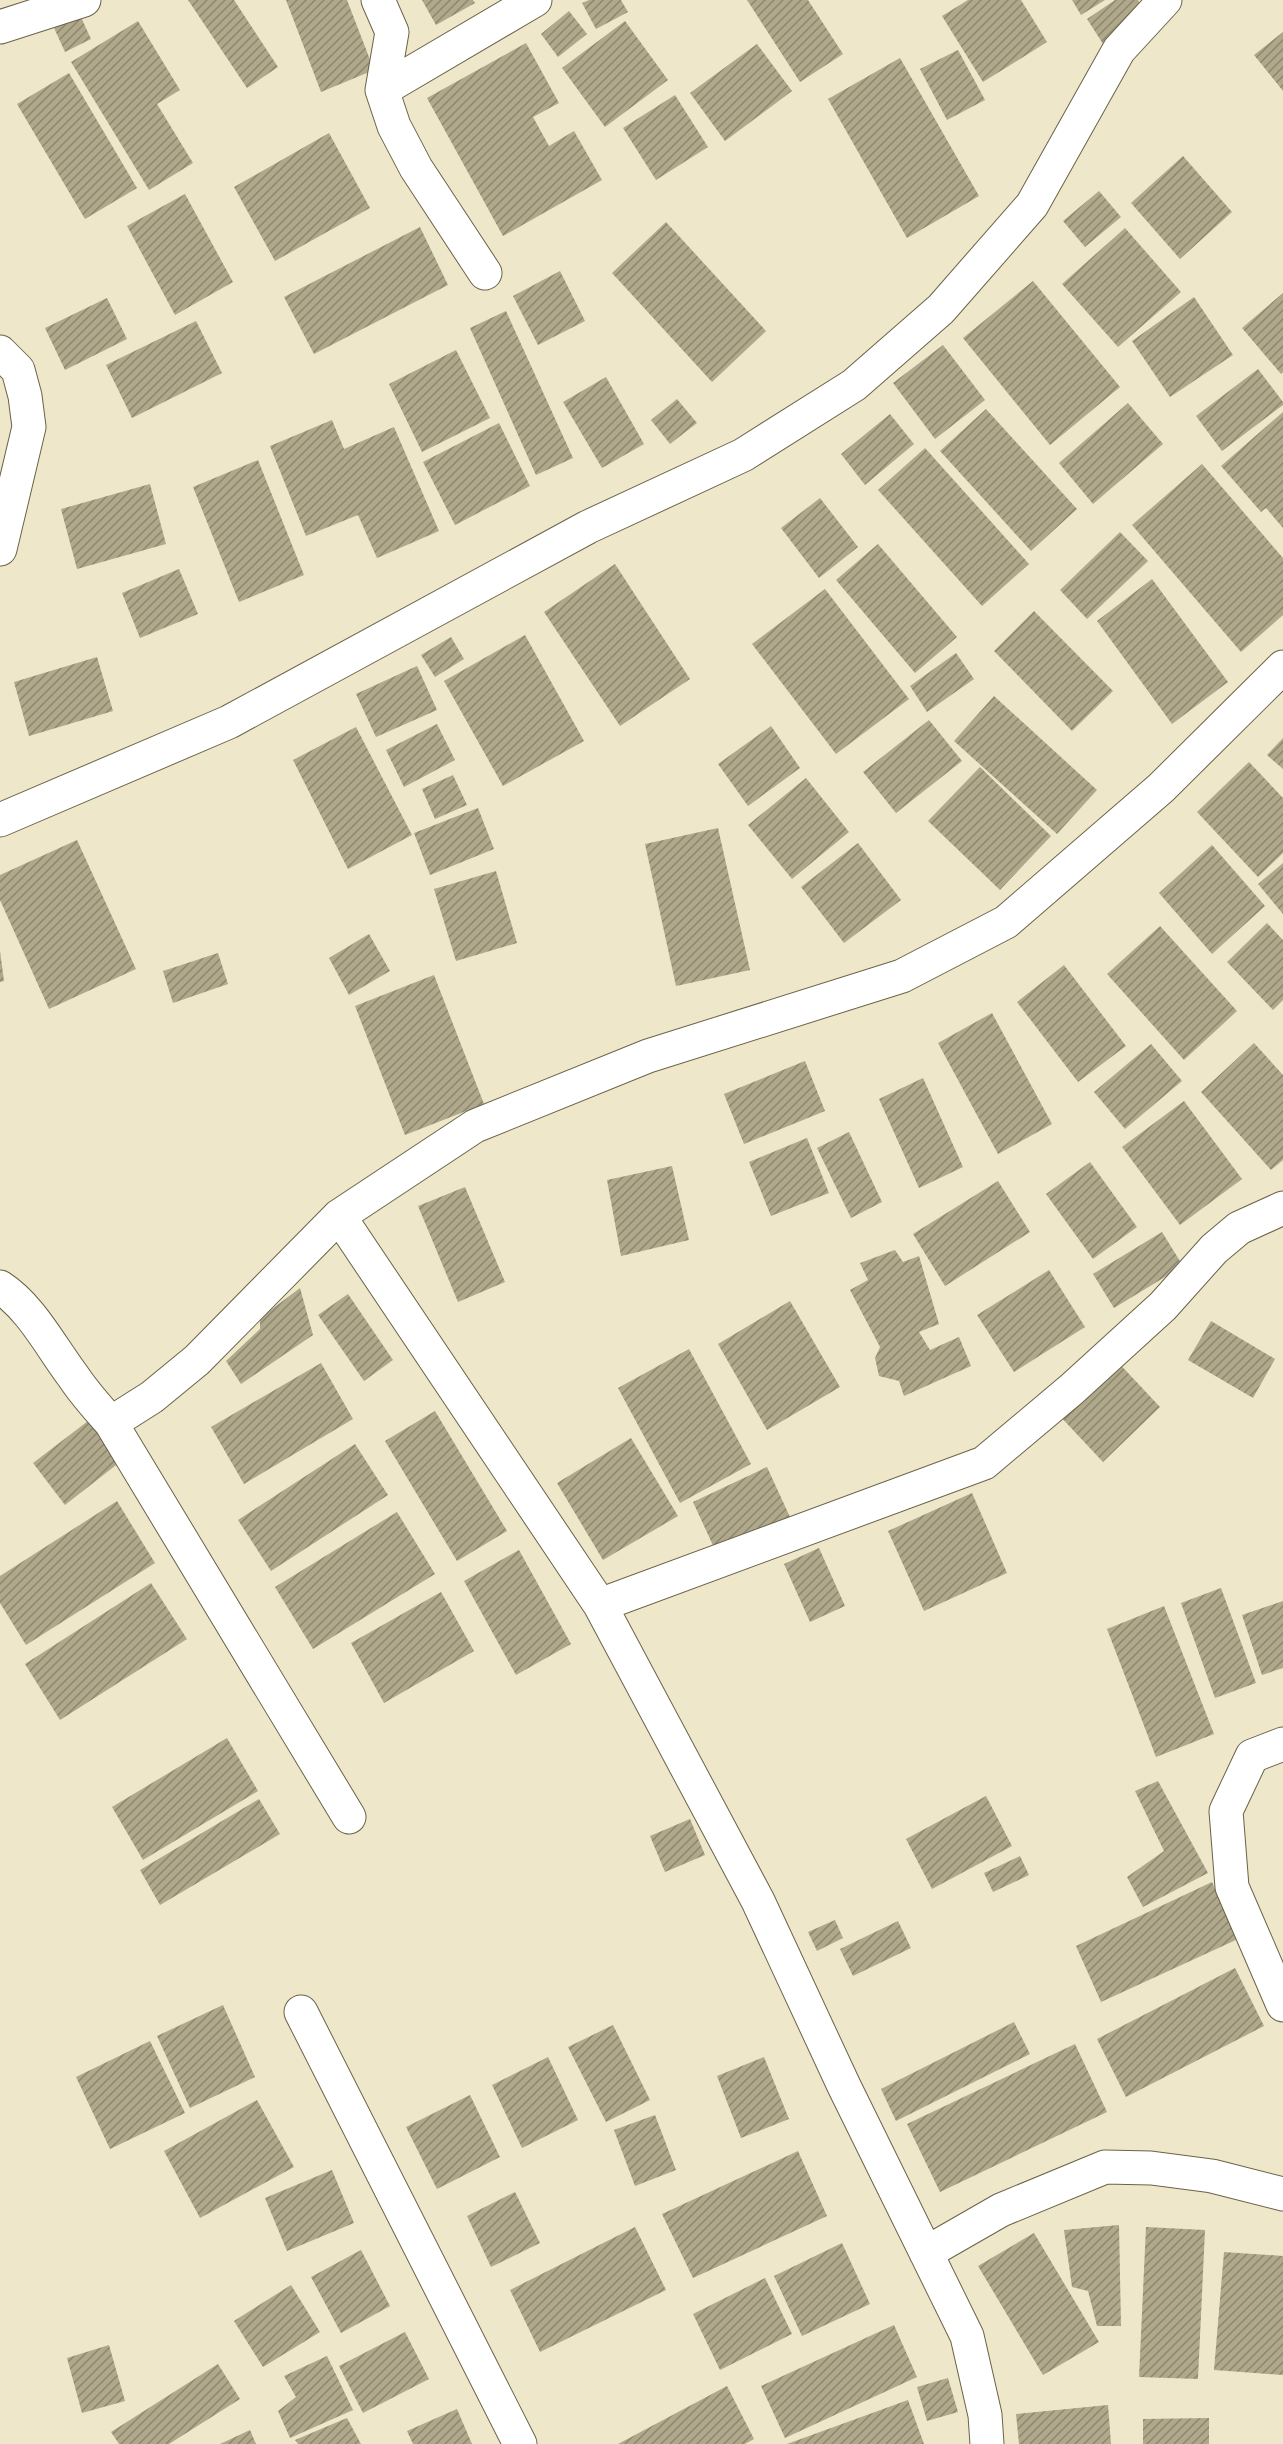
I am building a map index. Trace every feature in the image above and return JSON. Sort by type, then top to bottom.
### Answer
[{"type":"street","points":[[0,27],[84,0]]},
{"type":"street","points":[[378,0],[392,32],[382,90],[394,126],[416,168],[485,273]]},
{"type":"street","points":[[382,90],[535,0]]},
{"type":"street","points":[[0,820],[229,722],[588,527],[743,455],[854,385],[941,309],[1032,204],[1119,50],[1165,0]]},
{"type":"street","points":[[0,352],[18,370],[25,396],[29,427],[0,549]]},
{"type":"street","points":[[111,1423],[152,1397],[197,1360],[339,1216],[475,1126],[648,1056],[902,976],[1006,921],[1161,788],[1283,667]]},
{"type":"street","points":[[600,1605],[984,1463],[1072,1389],[1163,1306],[1222,1242],[1239,1228],[1283,1208]]},
{"type":"street","points":[[339,1216],[600,1605],[758,1901],[844,2086],[967,2336],[984,2415],[987,2444]]},
{"type":"street","points":[[0,1287],[9,1293],[33,1321],[74,1379],[111,1423],[350,1817]]},
{"type":"street","points":[[1283,1744],[1252,1756],[1226,1810],[1232,1887],[1283,2005]]},
{"type":"street","points":[[302,2012],[520,2444]]},
{"type":"street","points":[[926,2253],[1001,2210],[1105,2167],[1151,2168],[1212,2176],[1283,2194]]},
{"type":"building","points":[[188,0],[234,0],[278,67],[247,88]]},
{"type":"building","points":[[286,0],[347,0],[374,70],[321,92]]},
{"type":"building","points":[[422,0],[473,0],[475,3],[436,25]]},
{"type":"building","points":[[589,0],[621,0],[628,12],[596,29],[582,3]]},
{"type":"building","points":[[747,0],[808,0],[843,54],[800,82]]},
{"type":"building","points":[[968,0],[1021,0],[1047,42],[983,82],[942,16]]},
{"type":"building","points":[[1072,0],[1105,0],[1081,15]]},
{"type":"building","points":[[1115,0],[1138,0],[1149,17],[1105,47],[1087,19]]},
{"type":"building","points":[[569,11],[587,34],[558,57],[541,34]]},
{"type":"building","points":[[80,15],[91,39],[65,52],[54,28]]},
{"type":"building","points":[[138,21],[180,90],[157,104],[193,163],[149,190],[71,62]]},
{"type":"building","points":[[625,21],[668,80],[605,127],[562,68]]},
{"type":"building","points":[[1283,32],[1283,91],[1254,55]]},
{"type":"building","points":[[526,43],[559,103],[533,117],[549,146],[574,131],[602,180],[503,236],[427,98]]},
{"type":"building","points":[[757,44],[792,91],[725,141],[690,93]]},
{"type":"building","points":[[958,50],[985,100],[947,120],[920,69]]},
{"type":"building","points":[[900,58],[979,196],[907,238],[828,99]]},
{"type":"building","points":[[69,73],[137,188],[85,219],[17,104]]},
{"type":"building","points":[[675,95],[708,147],[656,180],[623,128]]},
{"type":"building","points":[[329,133],[370,208],[275,261],[234,187]]},
{"type":"building","points":[[1183,156],[1232,212],[1180,259],[1131,203]]},
{"type":"building","points":[[1099,191],[1121,217],[1085,247],[1063,221]]},
{"type":"building","points":[[185,194],[233,282],[175,315],[127,226]]},
{"type":"building","points":[[666,222],[766,331],[712,382],[612,273]]},
{"type":"building","points":[[420,227],[448,285],[314,354],[284,297]]},
{"type":"building","points":[[1125,228],[1181,292],[1118,347],[1062,284]]},
{"type":"building","points":[[560,271],[585,321],[538,345],[513,296]]},
{"type":"building","points":[[1033,281],[1120,387],[1050,445],[963,338]]},
{"type":"building","points":[[1283,293],[1283,372],[1281,374],[1242,328]]},
{"type":"building","points":[[1194,297],[1233,355],[1170,397],[1132,341]]},
{"type":"building","points":[[107,298],[127,339],[65,370],[45,328]]},
{"type":"building","points":[[506,311],[573,458],[536,475],[470,328]]},
{"type":"building","points":[[196,321],[222,373],[132,418],[106,365]]},
{"type":"building","points":[[943,345],[985,400],[935,439],[893,383]]},
{"type":"building","points":[[456,350],[490,418],[422,452],[389,384]]},
{"type":"building","points":[[1258,369],[1283,405],[1222,451],[1196,416]]},
{"type":"building","points":[[606,377],[644,444],[602,468],[563,402]]},
{"type":"building","points":[[677,399],[697,423],[670,444],[651,420]]},
{"type":"building","points":[[1128,403],[1163,444],[1093,504],[1059,463]]},
{"type":"building","points":[[986,409],[1077,509],[1031,551],[940,451]]},
{"type":"building","points":[[1283,412],[1283,528],[1266,508],[1261,512],[1221,466]]},
{"type":"building","points":[[890,414],[914,444],[865,485],[841,454]]},
{"type":"building","points":[[332,420],[344,449],[394,427],[439,531],[377,558],[358,515],[306,536],[270,446]]},
{"type":"building","points":[[499,423],[530,486],[455,525],[423,462]]},
{"type":"building","points":[[925,448],[1029,564],[982,606],[878,490]]},
{"type":"building","points":[[258,460],[304,575],[239,602],[193,487]]},
{"type":"building","points":[[1202,464],[1283,558],[1283,615],[1241,652],[1132,525]]},
{"type":"building","points":[[150,484],[166,544],[77,569],[61,509]]},
{"type":"building","points":[[820,498],[858,547],[819,578],[781,528]]},
{"type":"building","points":[[1120,532],[1148,561],[1087,619],[1060,590]]},
{"type":"building","points":[[878,544],[957,637],[915,673],[836,580]]},
{"type":"building","points":[[615,564],[690,679],[620,726],[544,612]]},
{"type":"building","points":[[179,569],[198,614],[140,638],[122,593]]},
{"type":"building","points":[[1152,579],[1228,682],[1172,724],[1097,621]]},
{"type":"building","points":[[825,589],[909,699],[836,754],[752,644]]},
{"type":"building","points":[[1034,611],[1113,691],[1072,731],[994,651]]},
{"type":"building","points":[[525,635],[584,741],[503,786],[444,681]]},
{"type":"building","points":[[451,637],[464,659],[435,677],[421,655]]},
{"type":"building","points":[[956,653],[974,679],[927,712],[910,686]]},
{"type":"building","points":[[97,657],[113,711],[29,736],[14,682]]},
{"type":"building","points":[[417,666],[437,710],[376,737],[356,694]]},
{"type":"building","points":[[994,696],[1097,790],[1057,834],[954,741]]},
{"type":"building","points":[[929,720],[962,761],[896,813],[863,772]]},
{"type":"building","points":[[437,724],[455,760],[404,787],[386,750]]},
{"type":"building","points":[[771,726],[800,768],[748,806],[718,764]]},
{"type":"building","points":[[356,727],[412,835],[348,869],[293,760]]},
{"type":"building","points":[[1283,738],[1283,769],[1267,755]]},
{"type":"building","points":[[1249,762],[1283,798],[1283,853],[1258,877],[1197,812]]},
{"type":"building","points":[[980,767],[1051,836],[1000,890],[928,821]]},
{"type":"building","points":[[453,775],[467,805],[435,819],[422,789]]},
{"type":"building","points":[[806,778],[849,832],[792,879],[748,825]]},
{"type":"building","points":[[478,808],[494,849],[430,875],[414,833]]},
{"type":"building","points":[[718,828],[750,970],[676,986],[645,844]]},
{"type":"building","points":[[77,840],[136,969],[49,1009],[0,900],[0,875]]},
{"type":"building","points":[[858,843],[901,900],[844,943],[801,887]]},
{"type":"building","points":[[1212,845],[1265,906],[1212,954],[1159,893]]},
{"type":"building","points":[[1283,863],[1283,914],[1258,884]]},
{"type":"building","points":[[496,871],[517,943],[456,961],[434,889]]},
{"type":"building","points":[[1267,923],[1283,940],[1283,1000],[1273,1010],[1227,962]]},
{"type":"building","points":[[1160,926],[1237,1011],[1184,1060],[1107,974]]},
{"type":"building","points":[[369,934],[390,971],[349,995],[329,958]]},
{"type":"building","points":[[0,951],[4,981],[0,982]]},
{"type":"building","points":[[218,953],[228,984],[173,1003],[163,971]]},
{"type":"building","points":[[1064,965],[1126,1046],[1078,1082],[1017,1002]]},
{"type":"building","points":[[434,975],[484,1104],[405,1135],[355,1006]]},
{"type":"building","points":[[992,1013],[1052,1124],[998,1154],[938,1043]]},
{"type":"building","points":[[1254,1043],[1283,1075],[1283,1160],[1271,1170],[1201,1092]]},
{"type":"building","points":[[1151,1044],[1182,1081],[1125,1129],[1094,1092]]},
{"type":"building","points":[[805,1061],[825,1111],[744,1144],[724,1094]]},
{"type":"building","points":[[923,1078],[963,1167],[919,1188],[879,1099]]},
{"type":"building","points":[[1184,1101],[1242,1179],[1180,1225],[1122,1147]]},
{"type":"building","points":[[849,1132],[882,1202],[851,1218],[817,1148]]},
{"type":"building","points":[[807,1138],[829,1193],[771,1216],[749,1162]]},
{"type":"building","points":[[1090,1162],[1137,1227],[1093,1259],[1046,1194]]},
{"type":"building","points":[[672,1166],[689,1240],[621,1256],[607,1180]]},
{"type":"building","points":[[998,1181],[1030,1232],[945,1286],[913,1234]]},
{"type":"building","points":[[465,1187],[505,1282],[458,1302],[418,1206]]},
{"type":"building","points":[[1162,1232],[1183,1266],[1114,1308],[1093,1274]]},
{"type":"building","points":[[895,1250],[903,1262],[919,1256],[939,1324],[919,1332],[930,1350],[959,1337],[971,1366],[904,1396],[899,1381],[879,1376],[875,1358],[880,1347],[850,1290],[868,1280],[860,1263]]},
{"type":"building","points":[[1049,1270],[1085,1327],[1014,1372],[977,1315]]},
{"type":"building","points":[[300,1288],[313,1335],[241,1384],[226,1361],[260,1329],[260,1318]]},
{"type":"building","points":[[348,1294],[393,1360],[364,1381],[318,1315]]},
{"type":"building","points":[[790,1301],[840,1387],[767,1430],[718,1344]]},
{"type":"building","points":[[1211,1321],[1275,1359],[1253,1398],[1188,1360]]},
{"type":"building","points":[[689,1349],[751,1464],[680,1503],[618,1388]]},
{"type":"building","points":[[1114,1358],[1160,1407],[1103,1462],[1057,1413]]},
{"type":"building","points":[[321,1363],[353,1419],[244,1484],[211,1427]]},
{"type":"building","points":[[435,1411],[507,1531],[457,1561],[385,1441]]},
{"type":"building","points":[[88,1421],[120,1462],[65,1505],[33,1463]]},
{"type":"building","points":[[631,1438],[678,1516],[603,1560],[557,1483]]},
{"type":"building","points":[[355,1444],[388,1495],[271,1571],[238,1520]]},
{"type":"building","points":[[767,1467],[790,1517],[716,1552],[693,1502]]},
{"type":"building","points":[[972,1493],[1007,1573],[924,1611],[888,1531]]},
{"type":"building","points":[[117,1501],[155,1563],[26,1645],[0,1603],[0,1576]]},
{"type":"building","points":[[397,1512],[435,1574],[313,1649],[275,1587]]},
{"type":"building","points":[[819,1548],[845,1606],[810,1622],[784,1564]]},
{"type":"building","points":[[519,1550],[571,1644],[516,1675],[464,1581]]},
{"type":"building","points":[[151,1583],[187,1639],[60,1720],[25,1664]]},
{"type":"building","points":[[1221,1588],[1256,1683],[1215,1698],[1181,1603]]},
{"type":"building","points":[[441,1592],[474,1651],[384,1703],[351,1643]]},
{"type":"building","points":[[1283,1601],[1283,1668],[1262,1675],[1242,1615]]},
{"type":"building","points":[[1164,1606],[1214,1734],[1156,1757],[1107,1629]]},
{"type":"building","points":[[227,1738],[258,1791],[143,1860],[112,1807]]},
{"type":"building","points":[[1158,1781],[1208,1873],[1143,1907],[1127,1877],[1164,1851],[1135,1791]]},
{"type":"building","points":[[986,1796],[1012,1846],[932,1889],[906,1839]]},
{"type":"building","points":[[259,1799],[280,1834],[160,1905],[140,1870]]},
{"type":"building","points":[[690,1819],[705,1855],[665,1872],[650,1836]]},
{"type":"building","points":[[1020,1856],[1029,1875],[993,1892],[984,1873]]},
{"type":"building","points":[[1212,1882],[1238,1939],[1101,2002],[1076,1946]]},
{"type":"building","points":[[835,1920],[843,1938],[817,1951],[808,1932]]},
{"type":"building","points":[[898,1921],[911,1948],[853,1976],[840,1949]]},
{"type":"building","points":[[1235,1968],[1264,2026],[1126,2097],[1097,2039]]},
{"type":"building","points":[[223,2005],[255,2077],[190,2108],[157,2036]]},
{"type":"building","points":[[1014,2022],[1030,2054],[896,2121],[881,2089]]},
{"type":"building","points":[[613,2025],[650,2100],[606,2122],[568,2047]]},
{"type":"building","points":[[150,2041],[185,2113],[110,2149],[76,2077]]},
{"type":"building","points":[[1075,2044],[1107,2112],[940,2192],[907,2124]]},
{"type":"building","points":[[548,2057],[578,2120],[522,2148],[492,2085]]},
{"type":"building","points":[[764,2057],[789,2119],[741,2138],[717,2076]]},
{"type":"building","points":[[470,2095],[500,2157],[437,2189],[406,2127]]},
{"type":"building","points":[[257,2100],[294,2167],[200,2218],[164,2151]]},
{"type":"building","points":[[655,2115],[676,2170],[635,2186],[614,2130]]},
{"type":"building","points":[[798,2151],[827,2216],[693,2278],[662,2214]]},
{"type":"building","points":[[332,2170],[354,2223],[287,2251],[265,2198]]},
{"type":"building","points":[[515,2192],[540,2243],[491,2267],[467,2216]]},
{"type":"building","points":[[1119,2225],[1121,2326],[1097,2326],[1088,2291],[1072,2287],[1064,2230]]},
{"type":"building","points":[[635,2227],[666,2290],[540,2352],[510,2290]]},
{"type":"building","points":[[1146,2227],[1205,2230],[1198,2379],[1139,2377]]},
{"type":"building","points":[[1034,2233],[1099,2342],[1043,2375],[978,2266]]},
{"type":"building","points":[[842,2243],[870,2304],[802,2336],[774,2276]]},
{"type":"building","points":[[361,2250],[390,2306],[341,2333],[311,2277]]},
{"type":"building","points":[[1224,2252],[1283,2256],[1283,2375],[1214,2370]]},
{"type":"building","points":[[765,2278],[792,2334],[720,2370],[693,2314]]},
{"type":"building","points":[[291,2285],[320,2332],[263,2367],[234,2321]]},
{"type":"building","points":[[894,2325],[917,2377],[785,2438],[761,2386]]},
{"type":"building","points":[[405,2332],[429,2379],[363,2413],[339,2366]]},
{"type":"building","points":[[109,2345],[125,2401],[82,2413],[67,2358]]},
{"type":"building","points":[[327,2356],[353,2410],[290,2438],[278,2411],[296,2397],[284,2376]]},
{"type":"building","points":[[218,2364],[240,2399],[169,2444],[119,2444],[111,2432]]},
{"type":"building","points":[[948,2378],[958,2412],[927,2421],[917,2387]]},
{"type":"building","points":[[727,2386],[754,2439],[745,2444],[618,2444]]},
{"type":"building","points":[[908,2400],[924,2444],[787,2444]]},
{"type":"building","points":[[1108,2405],[1111,2444],[1019,2444],[1016,2414]]},
{"type":"building","points":[[457,2409],[472,2444],[413,2444],[407,2431]]},
{"type":"building","points":[[347,2418],[361,2444],[298,2444],[295,2440]]},
{"type":"building","points":[[1209,2418],[1209,2444],[1143,2444],[1143,2419]]},
{"type":"building","points":[[250,2430],[256,2444],[220,2444]]}]
